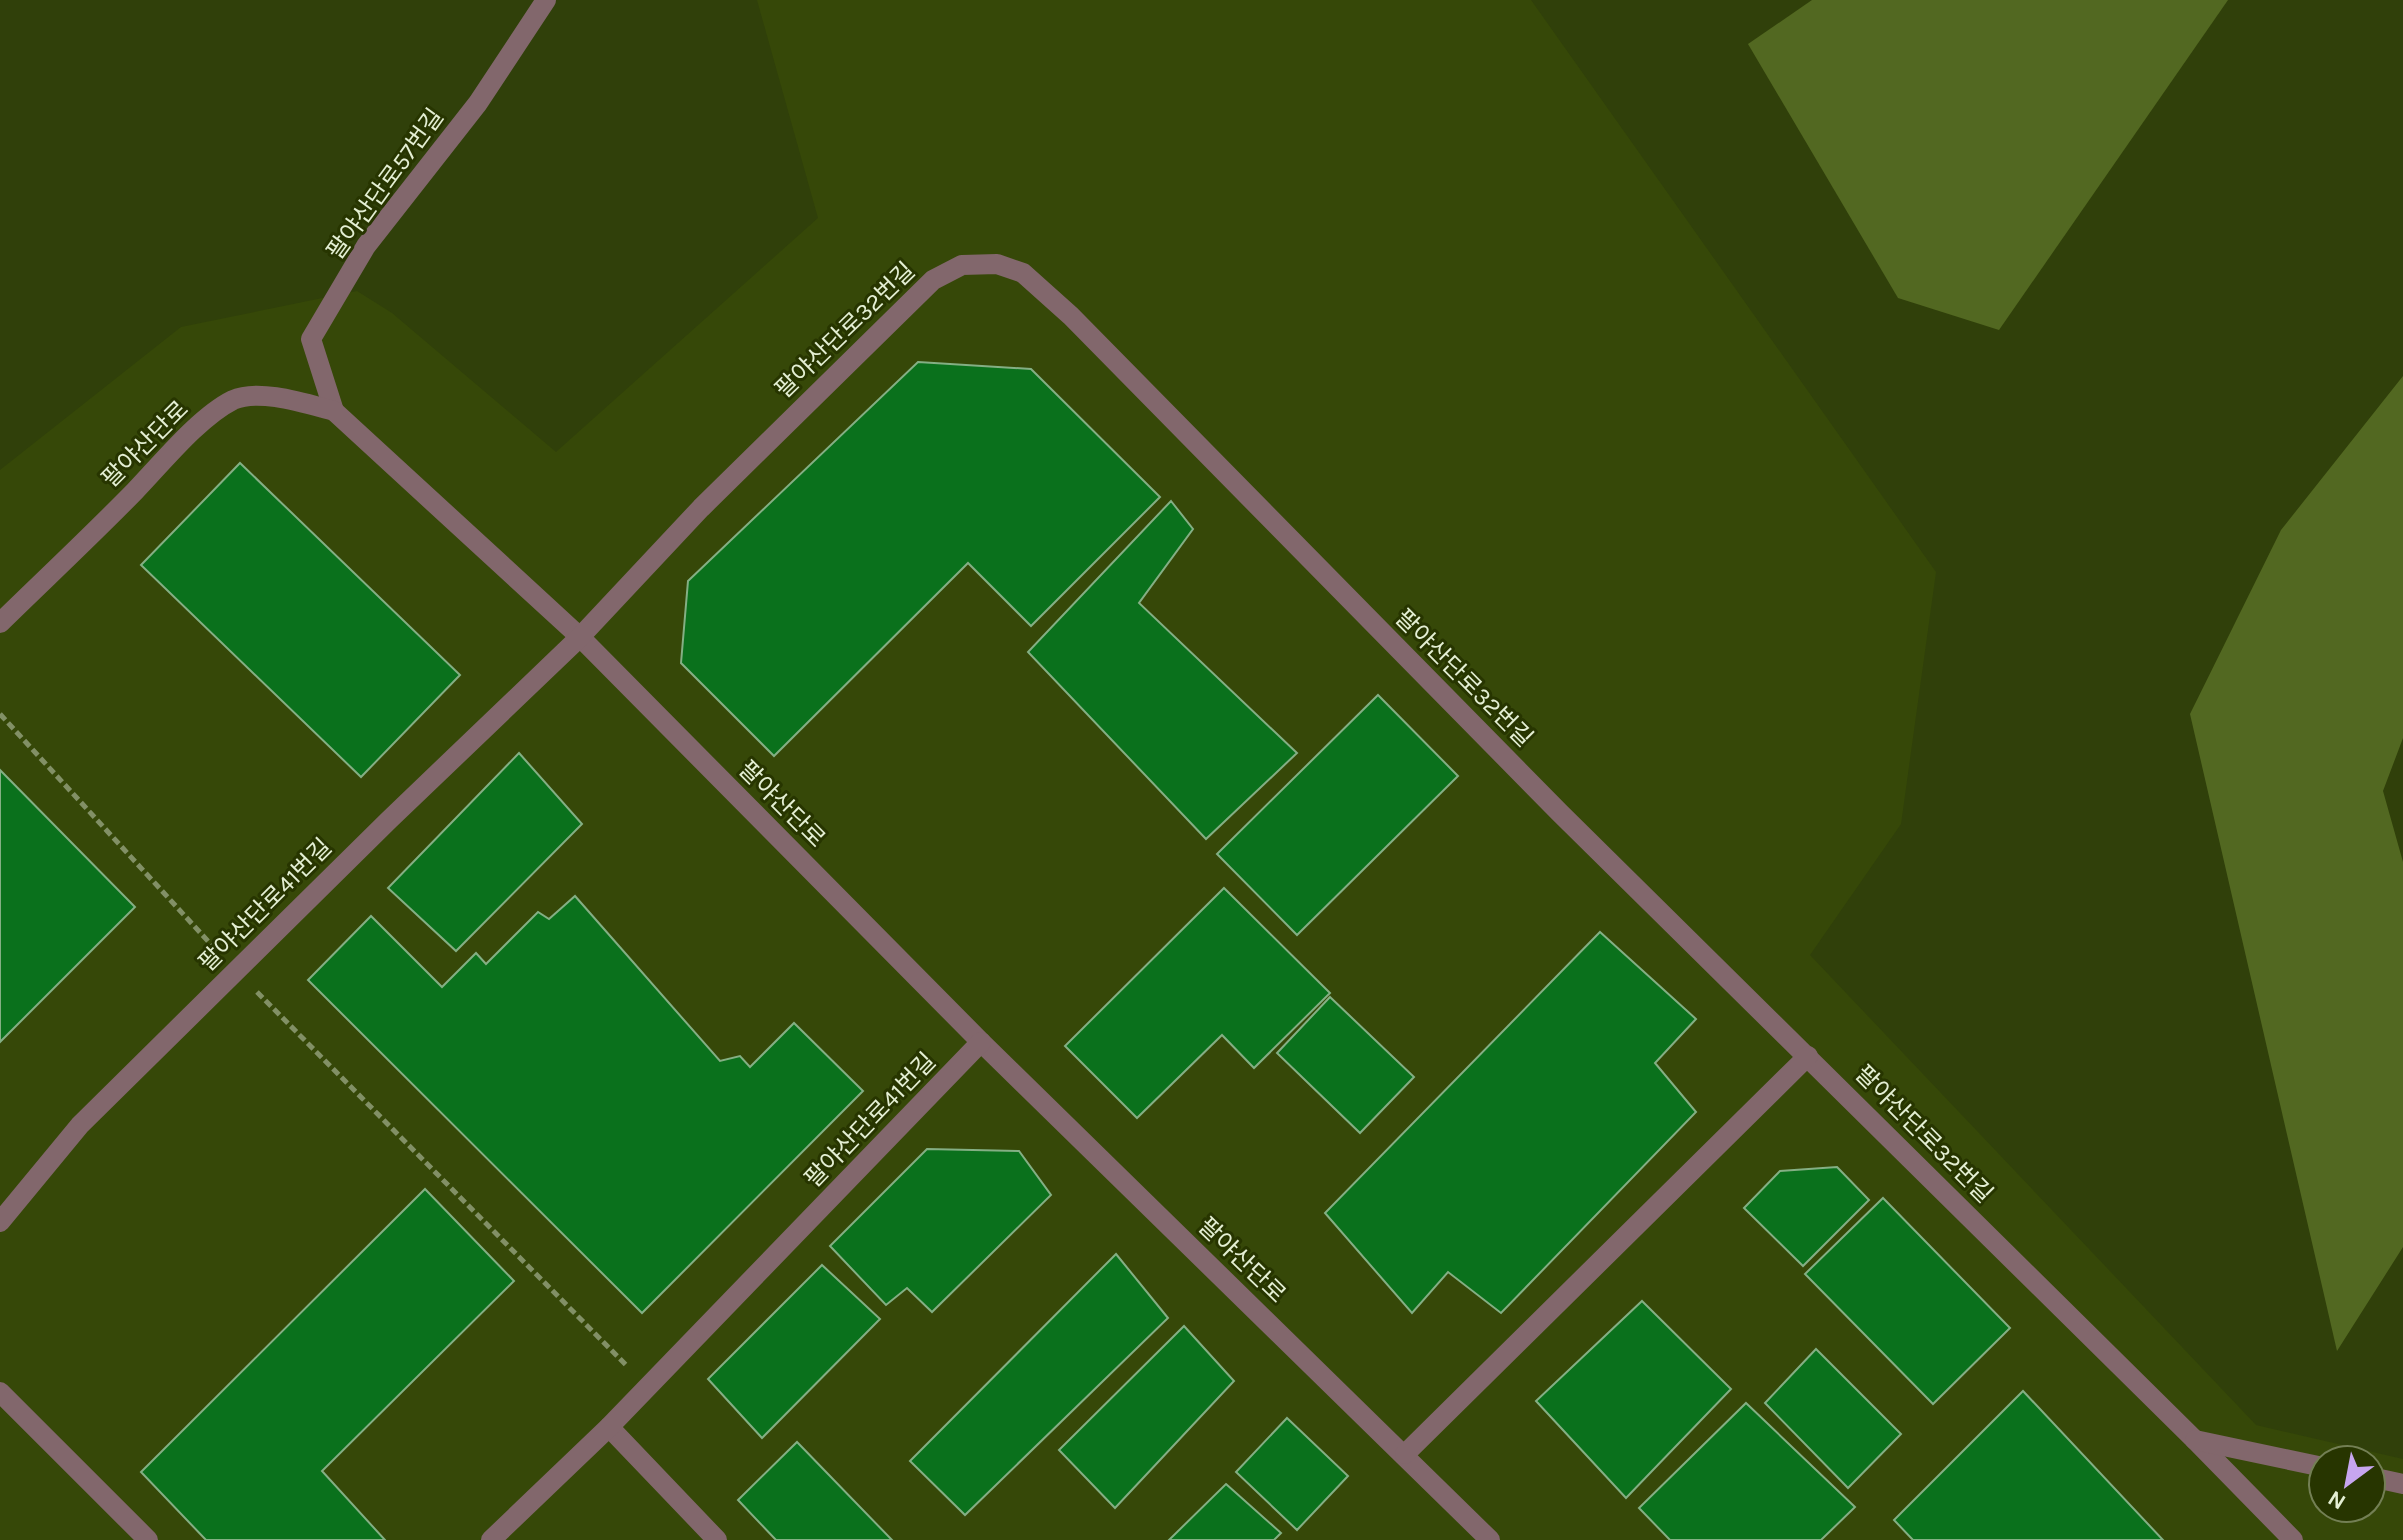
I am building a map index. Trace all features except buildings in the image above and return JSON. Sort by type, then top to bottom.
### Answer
[{"type":"street","name":"팔야산단로57번길","points":[[334,411],[311,339],[366,246],[478,103],[546,0]]},
{"type":"street","name":"팔야산단로32번길","points":[[580,637],[701,508],[933,280],[962,265],[997,264],[1023,273],[1071,316],[1560,813],[2293,1540]]},
{"type":"street","name":"팔야산단로","points":[[0,623],[201,422],[234,400],[252,396],[288,399],[334,411],[580,637],[981,1042],[1490,1540]]},
{"type":"street","name":"팔야산단로41번길","points":[[0,1222],[80,1125],[580,637]]},
{"type":"street","name":"팔야산단로41번길","points":[[491,1540],[609,1427],[981,1042]]},
{"type":"street","points":[[1405,1454],[1808,1056]]},
{"type":"street","points":[[0,1392],[148,1540]]},
{"type":"street","points":[[609,1427],[717,1540]]},
{"type":"street","points":[[2195,1440],[2307,1464]]},
{"type":"path","points":[[0,714],[236,971],[648,1386]]},
{"type":"shaded area","points":[[757,0],[1531,0],[1936,572],[1901,824],[1810,955],[2256,1425],[2338,1444],[2307,1444],[2307,1524],[2387,1524],[2387,1455],[2403,1459],[2403,1540],[0,1540],[0,470],[181,327],[357,291],[392,313],[556,452],[818,218]]},
{"type":"shaded area","points":[[1812,0],[2228,0],[1999,330],[1898,298],[1748,44]]},
{"type":"shaded area","points":[[2403,376],[2403,738],[2383,791],[2403,862],[2403,1247],[2337,1351],[2190,714],[2281,530]]}]
